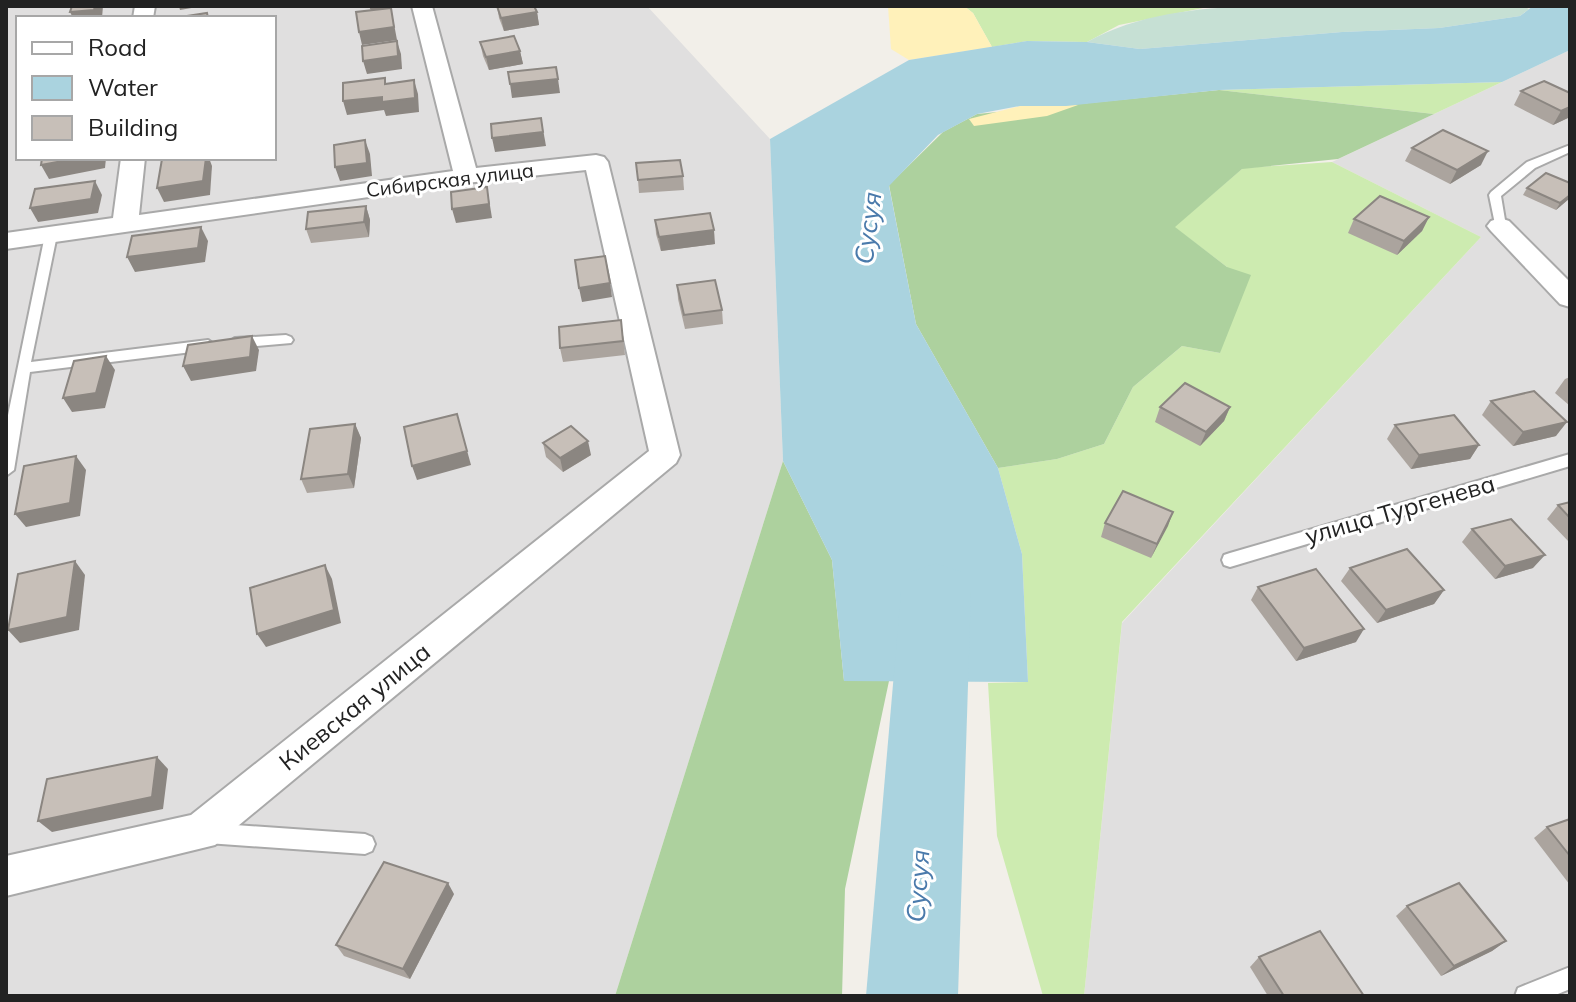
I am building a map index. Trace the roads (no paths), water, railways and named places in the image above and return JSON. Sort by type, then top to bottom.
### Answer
[{"type":"street","points":[[422,6],[466,176]]},
{"type":"street","points":[[125,225],[133,160]]},
{"type":"street","name":"Сибирская улица","points":[[6,241],[466,176],[596,162],[665,455]]},
{"type":"street","points":[[1500,226],[1570,298]]},
{"type":"street","name":"Киевская улица","points":[[6,876],[201,832],[665,455]]},
{"type":"lane","points":[[1500,226],[1495,195],[1531,165],[1570,148]]},
{"type":"lane","points":[[6,470],[23,368],[51,235]]},
{"type":"lane","points":[[23,368],[185,347],[286,340]]},
{"type":"lane","name":"улица Тургенева","points":[[1230,560],[1570,460]]},
{"type":"lane","points":[[201,832],[365,844]]},
{"type":"lane","points":[[1526,996],[1570,978]]},
{"type":"water","points":[[1533,6],[1570,6],[1570,50],[1502,82],[1219,90],[1066,106],[1020,106],[977,114],[938,135],[889,186],[916,324],[998,468],[1022,554],[1028,682],[844,681],[832,560],[783,461],[770,139],[909,60],[1027,41],[1087,42],[1140,49],[1342,32],[1439,28],[1520,16]]},
{"type":"waterway","name":"Сусуя","points":[[912,996],[936,592]]}]
